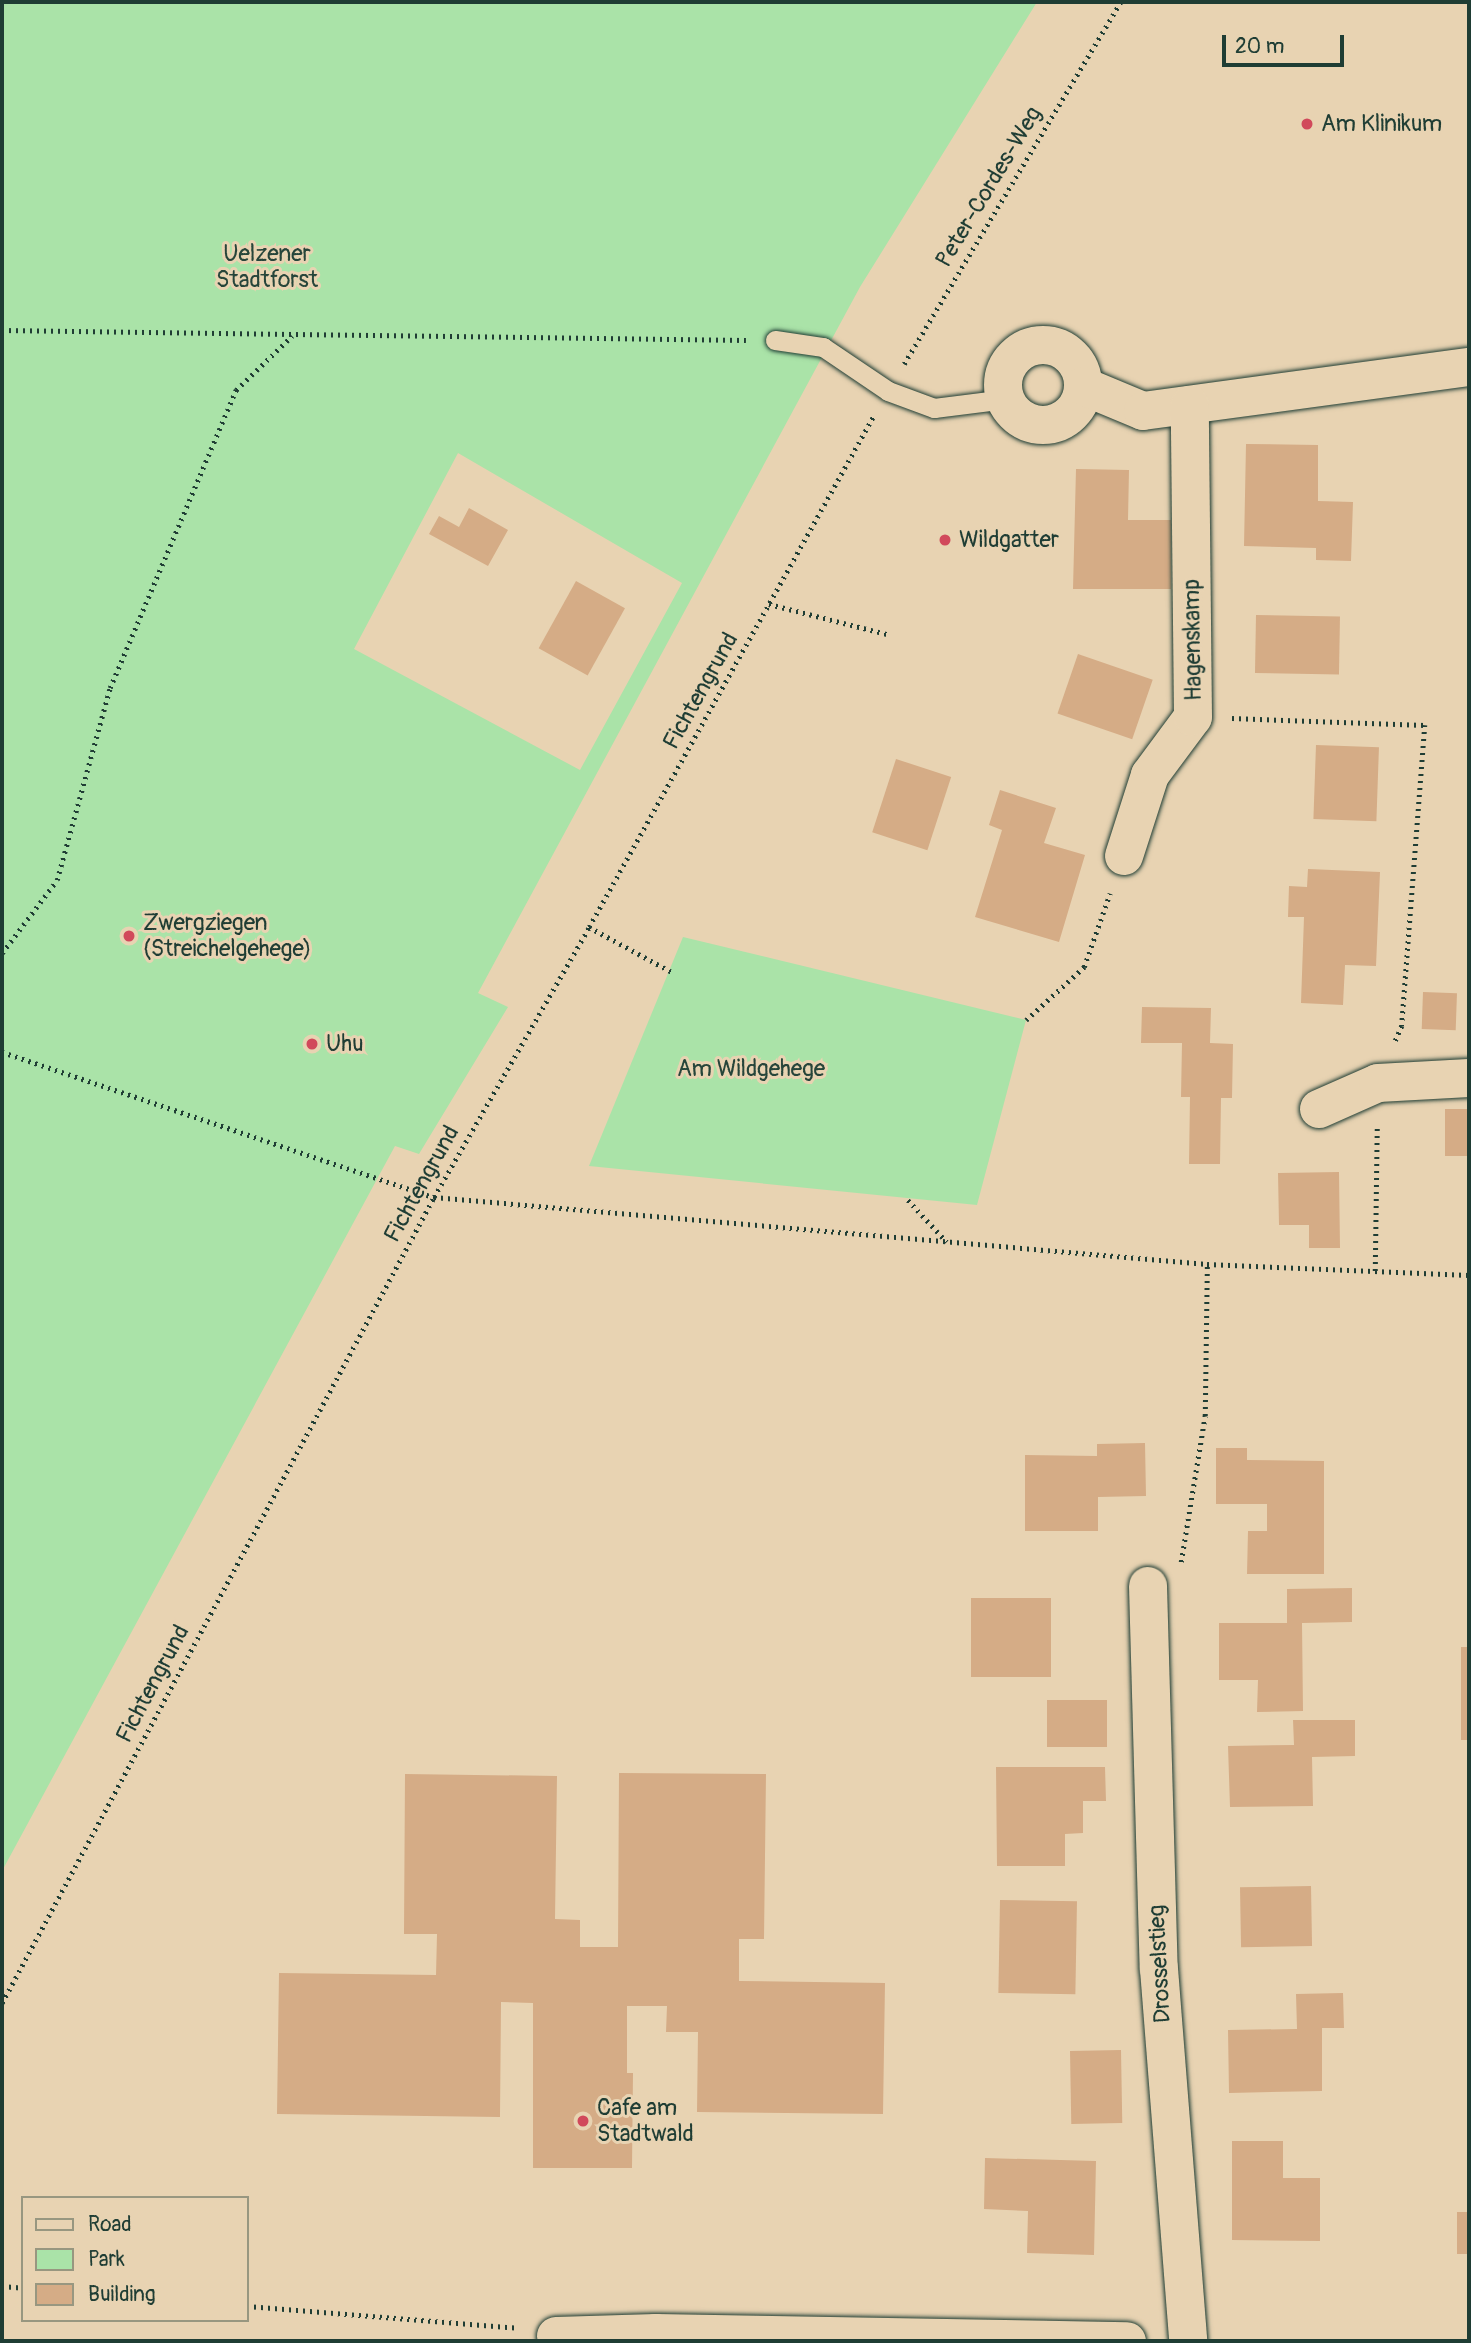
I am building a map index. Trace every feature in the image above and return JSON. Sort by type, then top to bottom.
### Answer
[{"type":"street","points":[[1032,346],[1057,347],[1068,354],[1082,374],[1081,400],[1074,411],[1051,424],[1025,421],[1014,412],[1005,398],[1005,372],[1020,352],[1032,346]]},
{"type":"street","points":[[1083,386],[1143,411],[1469,367]]},
{"type":"street","name":"Hagenskamp","points":[[1124,856],[1150,775],[1194,717],[1190,405]]},
{"type":"street","points":[[1319,1109],[1378,1083],[1469,1078]]},
{"type":"street","name":"Drosselstieg","points":[[1148,1586],[1159,1969],[1188,2341]]},
{"type":"street","points":[[556,2339],[656,2333],[1127,2341]]},
{"type":"lane","points":[[775,340],[823,347],[888,391],[934,408],[1005,398]]},
{"type":"path","name":"Peter-Cordes-Weg","points":[[888,391],[1121,2]]},
{"type":"path","points":[[2,330],[775,340]]},
{"type":"path","points":[[2,953],[57,880],[110,688],[236,390],[293,335]]},
{"type":"path","name":"Fichtengrund","points":[[2,2003],[434,1197],[589,927],[888,391]]},
{"type":"path","points":[[769,604],[887,634]]},
{"type":"path","points":[[1194,717],[1425,725],[1402,1026],[1378,1083],[1375,1271]]},
{"type":"path","points":[[1026,1020],[1084,967],[1124,856]]},
{"type":"path","points":[[589,927],[672,972]]},
{"type":"path","points":[[2,1052],[434,1197],[1207,1264],[1469,1275]]},
{"type":"path","points":[[908,1200],[948,1243]]},
{"type":"path","points":[[1148,1586],[1180,1563],[1205,1416],[1207,1264]]},
{"type":"path","points":[[2,2286],[21,2288]]},
{"type":"path","points":[[248,2306],[518,2328],[556,2339]]},
{"type":"green space","name":"Uelzener Stadtforst","points":[[2,2],[1037,2],[860,287],[478,993],[508,1007],[419,1154],[395,1146],[2,1871]],"holes":[[[458,453],[682,583],[580,770],[354,649]]]},
{"type":"green space","name":"Am Wildgehege","points":[[683,937],[1026,1020],[977,1205],[589,1166]]},
{"type":"building","points":[[1246,444],[1318,445],[1318,501],[1353,502],[1351,561],[1316,560],[1316,548],[1244,546]]},
{"type":"building","points":[[1076,469],[1129,470],[1128,520],[1171,520],[1171,589],[1073,589]]},
{"type":"building","points":[[469,508],[508,530],[488,566],[429,534],[439,516],[459,527]]},
{"type":"building","points":[[576,581],[625,608],[588,675],[539,648]]},
{"type":"building","points":[[1256,615],[1340,616],[1339,674],[1255,673]]},
{"type":"building","points":[[1078,654],[1153,680],[1132,739],[1057,714]]},
{"type":"building","points":[[1316,745],[1379,747],[1376,821],[1313,819]]},
{"type":"building","points":[[896,759],[951,777],[927,850],[872,832]]},
{"type":"building","points":[[1000,790],[1056,808],[1044,843],[1085,855],[1059,942],[975,917],[1002,830],[989,825]]},
{"type":"building","points":[[1308,869],[1380,872],[1376,966],[1345,965],[1343,1005],[1301,1003],[1304,917],[1288,917],[1289,886],[1307,887]]},
{"type":"building","points":[[1423,992],[1457,993],[1456,1030],[1422,1029]]},
{"type":"building","points":[[1142,1007],[1211,1008],[1210,1043],[1233,1044],[1232,1098],[1221,1098],[1220,1164],[1189,1164],[1190,1097],[1181,1097],[1182,1043],[1141,1043]]},
{"type":"building","points":[[1445,1109],[1469,1109],[1469,1156],[1445,1156]]},
{"type":"building","points":[[1339,1172],[1340,1248],[1309,1248],[1309,1225],[1279,1225],[1278,1173]]},
{"type":"building","points":[[1145,1443],[1146,1496],[1098,1497],[1098,1531],[1025,1531],[1025,1455],[1097,1456],[1097,1444]]},
{"type":"building","points":[[1216,1448],[1247,1448],[1247,1460],[1324,1461],[1324,1574],[1247,1574],[1248,1531],[1267,1531],[1267,1504],[1216,1504]]},
{"type":"building","points":[[1352,1588],[1352,1622],[1302,1623],[1303,1711],[1257,1712],[1258,1680],[1219,1680],[1219,1623],[1287,1623],[1287,1589]]},
{"type":"building","points":[[971,1598],[1051,1598],[1051,1677],[971,1677]]},
{"type":"building","points":[[1461,1647],[1469,1647],[1469,1740],[1461,1740]]},
{"type":"building","points":[[1047,1700],[1107,1700],[1107,1747],[1047,1747]]},
{"type":"building","points":[[1293,1720],[1355,1720],[1355,1756],[1312,1757],[1313,1806],[1230,1807],[1228,1746],[1294,1745]]},
{"type":"building","points":[[996,1767],[1105,1767],[1106,1801],[1083,1801],[1083,1833],[1065,1834],[1065,1866],[997,1866]]},
{"type":"building","points":[[619,1773],[766,1774],[764,1939],[739,1939],[739,1981],[885,1983],[883,2114],[697,2112],[698,2032],[666,2032],[667,2006],[627,2006],[627,2073],[633,2073],[632,2168],[533,2168],[533,2003],[501,2002],[500,2117],[277,2114],[279,1973],[436,1975],[437,1934],[404,1934],[405,1774],[557,1776],[555,1919],[580,1920],[580,1947],[618,1947]]},
{"type":"building","points":[[1311,1886],[1312,1946],[1241,1947],[1240,1887]]},
{"type":"building","points":[[1000,1900],[1077,1901],[1075,1994],[998,1993]]},
{"type":"building","points":[[1343,1993],[1344,2028],[1322,2028],[1322,2091],[1229,2093],[1228,2030],[1297,2029],[1296,1994]]},
{"type":"building","points":[[1121,2050],[1122,2123],[1071,2124],[1070,2051]]},
{"type":"building","points":[[1232,2141],[1283,2141],[1283,2178],[1320,2178],[1320,2241],[1232,2240]]},
{"type":"building","points":[[985,2158],[1096,2161],[1094,2255],[1027,2253],[1028,2211],[984,2209]]},
{"type":"building","points":[[1457,2212],[1469,2212],[1469,2254],[1457,2254]]},
{"type":"place","name":"Am Klinikum","points":[[1307,124]]},
{"type":"place","name":"Wildgatter","points":[[945,540]]},
{"type":"place","name":"Zwergziegen (Streichelgehege)","points":[[129,936]]},
{"type":"place","name":"Uhu","points":[[312,1044]]},
{"type":"place","name":"Cafe am Stadtwald","points":[[583,2121]]}]
